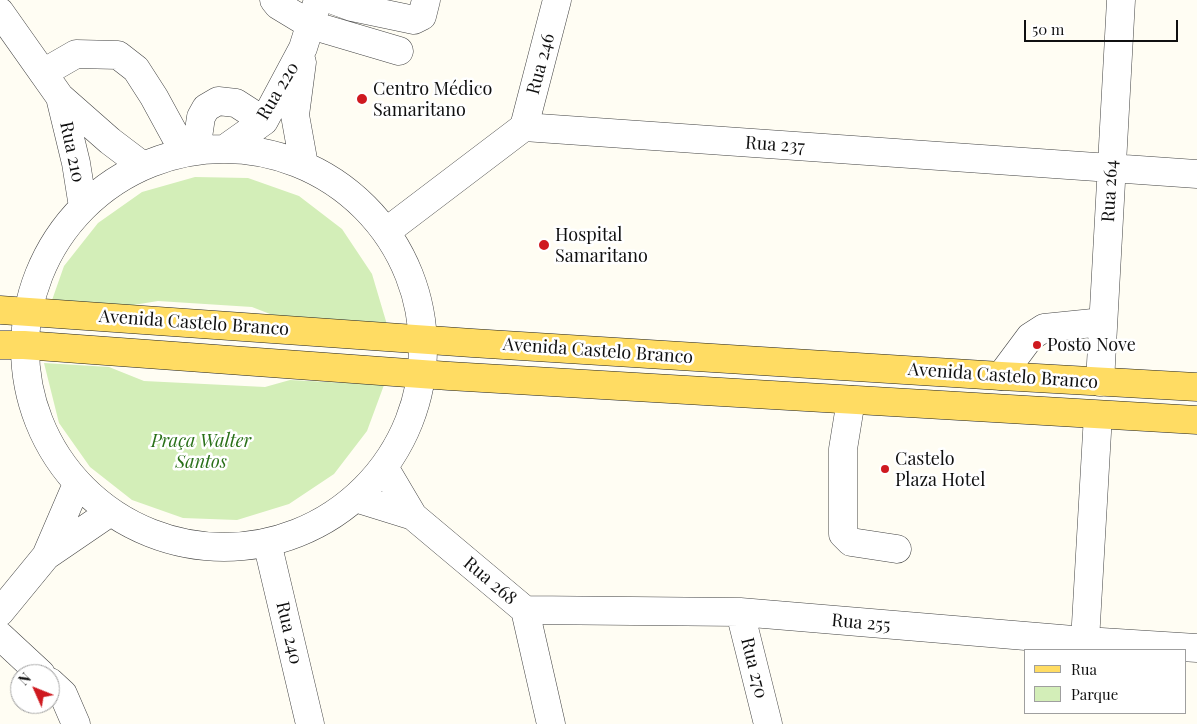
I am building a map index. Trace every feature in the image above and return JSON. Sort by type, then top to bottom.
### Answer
[{"type":"main road","name":"Avenida Castelo Branco","points":[[0,310],[424,339],[1197,387]]},
{"type":"main road","name":"Avenida Castelo Branco","points":[[12,345],[458,377],[1197,420]]},
{"type":"street","points":[[274,0],[278,6],[311,24],[399,51]]},
{"type":"street","points":[[333,0],[352,7],[414,20],[422,16],[426,0]]},
{"type":"street","name":"Rua 246","points":[[524,127],[557,0]]},
{"type":"street","name":"Rua 264","points":[[1100,382],[1121,0]]},
{"type":"street","name":"Rua 210","points":[[0,12],[60,97],[110,141],[143,166]]},
{"type":"street","name":"Rua 220","points":[[226,148],[264,121],[311,24]]},
{"type":"street","name":"Rua 220","points":[[304,165],[295,116],[311,24]]},
{"type":"street","points":[[43,73],[76,54],[118,55],[136,69],[190,152]]},
{"type":"street","name":"Rua 210","points":[[60,97],[76,163],[84,207]]},
{"type":"street","points":[[190,152],[201,117],[206,108],[218,102],[236,103],[264,121]]},
{"type":"street","points":[[387,231],[524,127]]},
{"type":"street","name":"Rua 237","points":[[524,127],[1197,174]]},
{"type":"street","points":[[226,148],[266,152],[304,165],[350,192],[387,231],[406,264],[418,301],[424,339],[422,373],[415,407],[402,438],[384,467],[355,498],[323,522],[286,538],[242,547],[195,546],[150,535],[109,513],[77,484],[54,454],[37,420],[27,383],[12,345],[27,312],[39,274],[57,238],[84,207],[111,184],[143,166],[190,152],[226,148]]},
{"type":"street","points":[[1001,376],[1030,337],[1044,328],[1103,322]]},
{"type":"street","points":[[852,400],[843,449],[843,534],[851,542],[897,549]]},
{"type":"street","points":[[1085,642],[1098,415]]},
{"type":"street","name":"Rua 268","points":[[384,467],[413,516],[524,610],[551,724]]},
{"type":"street","points":[[0,612],[46,556],[77,484]]},
{"type":"street","name":"Rua 268","points":[[355,498],[413,516]]},
{"type":"street","points":[[46,556],[109,513]]},
{"type":"street","name":"Rua 240","points":[[267,542],[310,724]]},
{"type":"street","name":"Rua 255","points":[[524,610],[740,612],[1085,642],[1197,648]]},
{"type":"street","name":"Rua 270","points":[[740,612],[768,724]]},
{"type":"street","points":[[0,636],[30,664]]},
{"type":"street","points":[[60,691],[76,724]]},
{"type":"green space","points":[[195,177],[248,178],[299,196],[342,229],[372,274],[388,328],[288,321],[252,307],[158,301],[115,308],[51,303],[64,266],[98,223],[142,192]]},
{"type":"green space","name":"Praça Walter Santos","points":[[44,363],[109,367],[144,381],[265,387],[290,380],[384,385],[367,431],[334,474],[289,504],[237,520],[183,518],[132,500],[90,467],[59,423]]},
{"type":"place","name":"Centro Médico Samaritano","points":[[362,99]]},
{"type":"place","name":"Hospital Samaritano","points":[[544,245]]},
{"type":"place","name":"Posto Nove","points":[[1037,345]]},
{"type":"place","name":"Castelo Plaza Hotel","points":[[885,469]]}]
